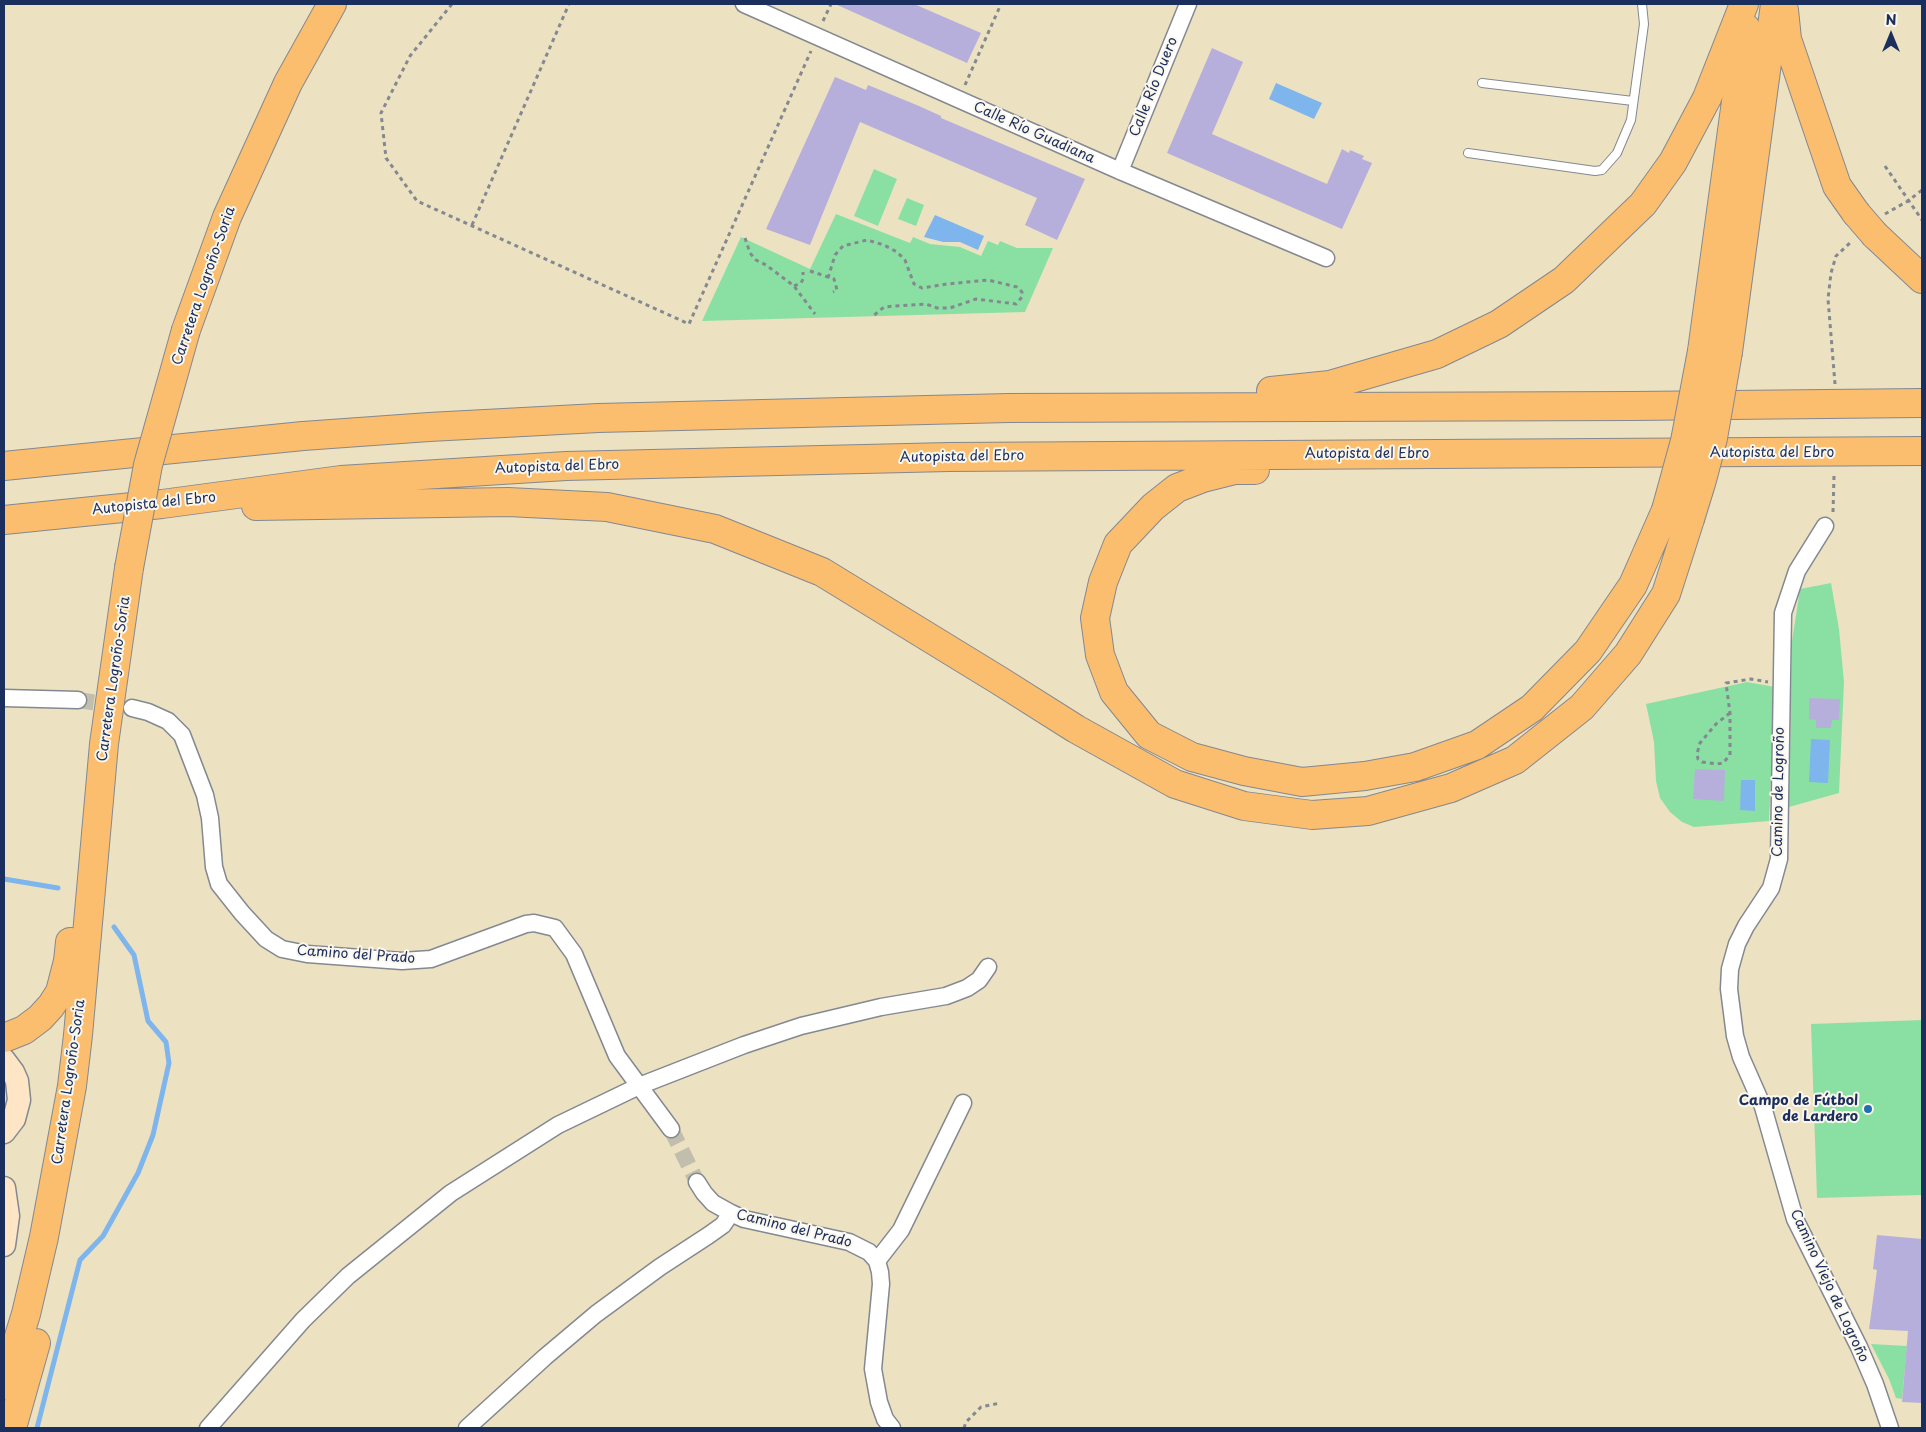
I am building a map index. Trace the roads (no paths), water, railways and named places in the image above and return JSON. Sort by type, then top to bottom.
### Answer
[{"type":"highway","name":"Carretera Logroño-Soria","points":[[4,1385],[26,1314],[44,1237],[72,1086],[104,744],[129,568],[148,465],[186,330],[227,217],[288,83],[332,4]]},
{"type":"highway","points":[[558,420],[684,402],[736,399],[884,395],[1263,392],[1330,385],[1437,354],[1499,324],[1564,280],[1643,204],[1673,162],[1707,98],[1744,4]]},
{"type":"highway","points":[[1715,351],[1749,4]]},
{"type":"highway","points":[[162,504],[221,507],[508,502],[607,507],[715,529],[822,572],[1000,680],[1076,730],[1175,784],[1244,806],[1312,815],[1368,811],[1451,788],[1515,760],[1582,707],[1628,654],[1666,594],[1678,514],[1686,441],[1715,351],[1775,4]]},
{"type":"highway","points":[[1783,4],[1787,39],[1836,186],[1866,226],[1922,279]]},
{"type":"highway","points":[[4,466],[303,436],[558,420],[787,412],[1009,408],[1922,403]]},
{"type":"highway","name":"Autopista del Ebro","points":[[4,520],[162,504],[341,480],[482,470],[664,463],[969,456],[1838,464],[1922,452]]},
{"type":"highway","points":[[1678,514],[1588,651],[1532,708],[1477,745],[1415,767],[1366,776],[1302,782],[1244,771],[1192,757],[1150,735],[1114,692],[1100,655],[1095,618],[1103,582],[1118,544],[1153,507],[1178,488],[1203,478],[1235,470],[1638,469],[1838,464]]},
{"type":"highway","points":[[4,1038],[24,1030],[40,1018],[60,992],[68,961],[85,807],[92,778],[104,744]]},
{"type":"highway","points":[[12,1428],[39,1333],[64,1221],[72,1160],[72,1086]]},
{"type":"street","name":"Calle Río Guadiana","points":[[744,4],[1120,171],[1326,258]]},
{"type":"street","name":"Calle Río Duero","points":[[1120,171],[1188,4]]},
{"type":"street","name":"Camino de Logroño","points":[[1741,1057],[1732,1014],[1729,989],[1730,969],[1746,926],[1772,888],[1778,859],[1783,612],[1797,571],[1825,526]]},
{"type":"street","points":[[4,698],[27,697],[78,700]]},
{"type":"street","name":"Camino del Prado","points":[[132,708],[148,712],[168,721],[182,734],[205,795],[210,818],[214,866],[219,884],[266,939],[282,948],[307,954],[402,961],[430,959],[526,924],[534,923],[555,928],[574,954],[618,1056],[671,1129]]},
{"type":"street","points":[[208,1428],[304,1320],[348,1276],[451,1193],[558,1125],[677,1070],[801,1026],[881,1007],[946,996],[967,988],[979,980],[988,967]]},
{"type":"street","name":"Camino Viejo de Logroño","points":[[1741,1057],[1763,1108],[1795,1219],[1859,1347],[1875,1384],[1890,1428]]},
{"type":"street","points":[[4,1060],[17,1081],[19,1100],[14,1119],[4,1132]]},
{"type":"street","points":[[892,1428],[885,1418],[873,1369],[881,1284],[880,1272],[876,1261],[901,1230],[962,1103]]},
{"type":"street","name":"Camino del Prado","points":[[697,1182],[713,1203],[731,1214],[849,1242],[869,1252],[876,1261]]},
{"type":"street","points":[[4,1188],[8,1216],[4,1245]]},
{"type":"street","points":[[467,1428],[544,1357],[596,1314],[660,1267],[709,1235],[722,1225],[731,1214]]},
{"type":"lane","points":[[1468,153],[1595,171],[1602,170],[1617,153],[1630,120],[1644,24],[1642,4]]},
{"type":"lane","points":[[1482,83],[1633,101]]},
{"type":"water","points":[[1276,83],[1322,103],[1314,119],[1269,99]]},
{"type":"water","points":[[935,215],[984,236],[978,250],[960,242],[943,242],[924,237]]},
{"type":"water","points":[[1811,739],[1830,740],[1828,783],[1809,782]]},
{"type":"water","points":[[1741,780],[1755,780],[1755,811],[1740,810]]},
{"type":"waterway","points":[[4,879],[58,888]]},
{"type":"waterway","points":[[37,1428],[80,1260],[103,1236],[138,1173],[153,1135],[169,1063],[166,1042],[148,1021],[134,955],[114,927]]},
{"type":"tunnel","points":[[78,700],[118,706]]},
{"type":"tunnel","points":[[671,1129],[697,1182]]},
{"type":"place","name":"Campo de Fútbol de Lardero","points":[[1868,1109]]}]
